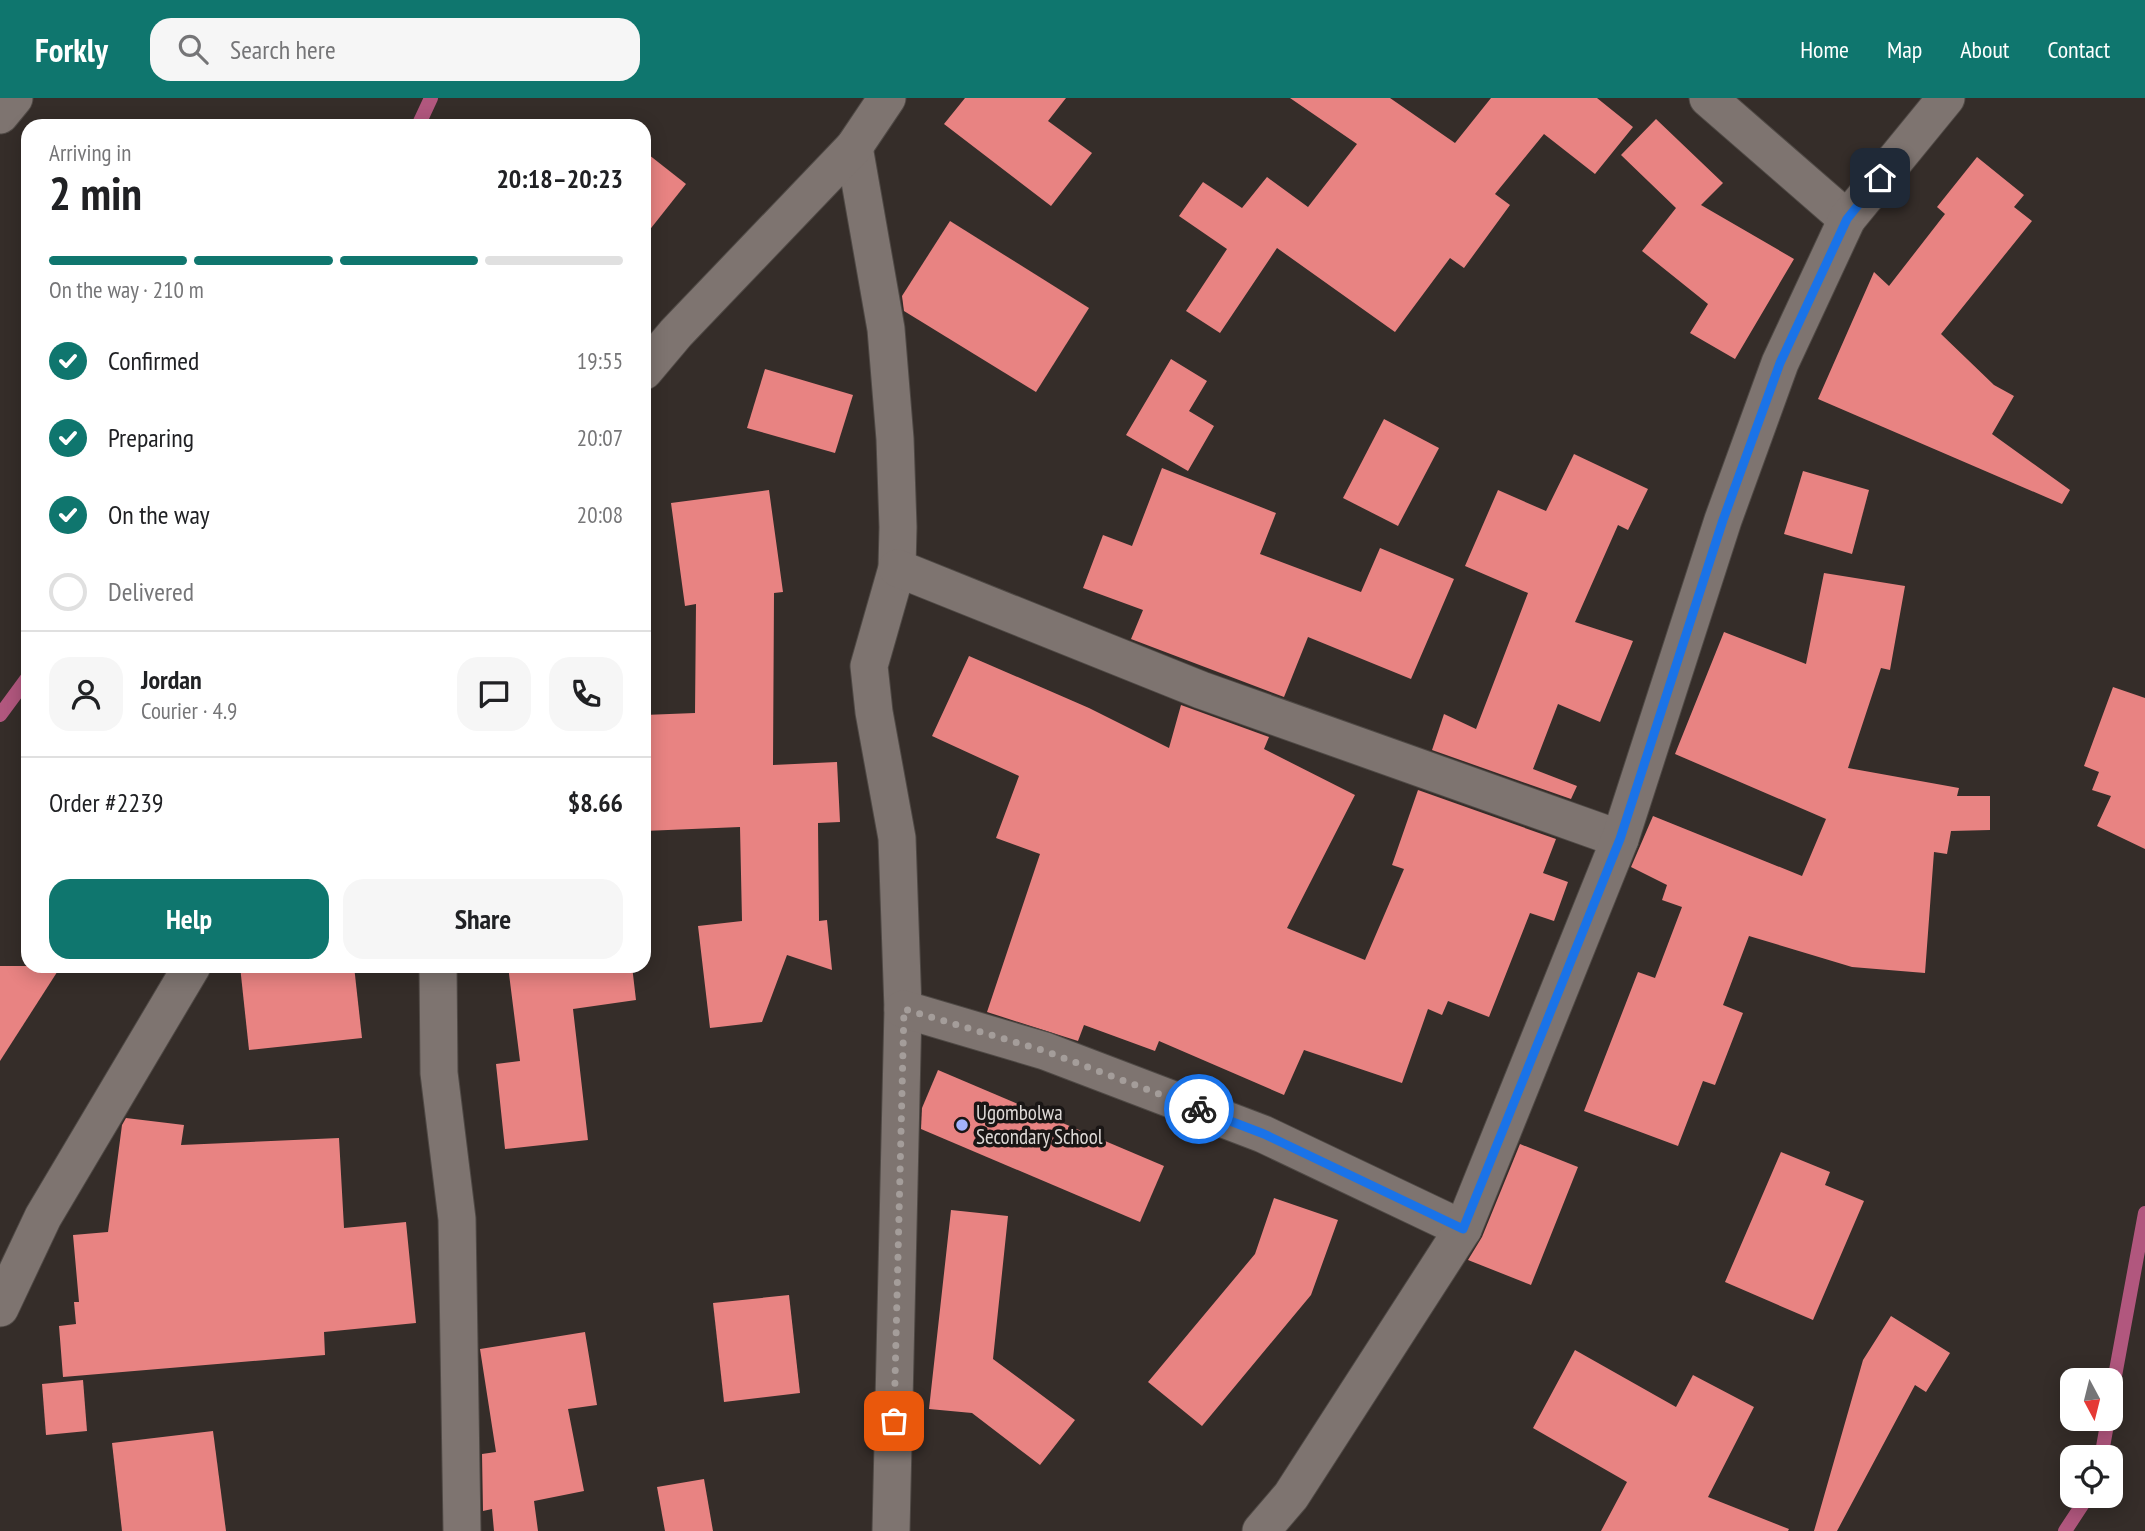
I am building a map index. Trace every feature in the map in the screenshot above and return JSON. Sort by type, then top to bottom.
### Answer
[{"type":"street","points":[[0,115],[14,98]]},
{"type":"street","points":[[651,363],[853,147],[887,98]]},
{"type":"street","points":[[1708,98],[1847,219]]},
{"type":"street","points":[[1261,1531],[1290,1496],[1463,1229],[1620,839],[1723,520],[1780,363],[1847,219],[1946,98]]},
{"type":"street","points":[[853,147],[886,329],[895,439],[898,527],[897,568],[869,666],[874,712],[897,838],[904,1009],[891,1531]]},
{"type":"street","points":[[897,568],[1201,690],[1620,839]]},
{"type":"street","points":[[0,1308],[43,1217],[187,973]]},
{"type":"street","points":[[438,973],[439,1073],[457,1219],[462,1531]]},
{"type":"street","points":[[904,1009],[1045,1051],[1264,1134],[1463,1229]]},
{"type":"building","points":[[965,98],[1066,98],[1048,121],[1092,153],[1051,206],[944,124]]},
{"type":"building","points":[[1290,98],[1390,98],[1455,143],[1491,98],[1597,98],[1633,127],[1595,174],[1544,134],[1495,194],[1510,205],[1464,268],[1450,258],[1395,332],[1277,248],[1220,333],[1186,311],[1227,249],[1179,216],[1203,182],[1242,208],[1267,177],[1308,207],[1357,144]]},
{"type":"building","points":[[1656,119],[1723,183],[1701,205],[1794,259],[1735,359],[1690,333],[1708,304],[1642,251],[1676,208],[1621,155]]},
{"type":"building","points":[[651,156],[686,184],[651,228]]},
{"type":"building","points":[[1977,157],[2024,195],[2014,207],[2032,221],[1941,334],[1994,385],[2014,396],[1992,434],[2070,490],[2062,504],[1818,399],[1874,272],[1889,286],[1945,214],[1937,207]]},
{"type":"building","points":[[950,221],[1089,308],[1036,392],[904,311],[902,296]]},
{"type":"building","points":[[1171,359],[1207,381],[1189,411],[1214,426],[1188,471],[1126,435]]},
{"type":"building","points":[[765,369],[853,395],[835,453],[747,428]]},
{"type":"building","points":[[1384,419],[1439,448],[1398,526],[1343,498]]},
{"type":"building","points":[[1574,454],[1648,489],[1628,530],[1618,525],[1575,622],[1633,641],[1600,722],[1558,704],[1533,769],[1577,786],[1571,799],[1432,750],[1444,714],[1476,729],[1528,593],[1465,566],[1498,490],[1546,511]]},
{"type":"building","points":[[1162,468],[1276,513],[1260,554],[1361,592],[1380,548],[1454,579],[1411,679],[1308,637],[1284,697],[1131,639],[1143,610],[1083,588],[1103,535],[1132,546]]},
{"type":"building","points":[[1803,471],[1869,490],[1852,554],[1784,534]]},
{"type":"building","points":[[769,490],[783,592],[774,593],[773,765],[837,762],[840,822],[818,823],[819,921],[827,920],[832,970],[787,955],[762,1022],[710,1028],[698,926],[742,921],[740,827],[651,831],[651,715],[695,713],[696,604],[685,606],[671,503]]},
{"type":"building","points":[[1824,573],[1905,586],[1890,670],[1881,668],[1848,768],[1959,788],[1957,796],[1990,796],[1990,830],[1951,831],[1947,854],[1934,852],[1925,973],[1852,967],[1749,936],[1723,1005],[1743,1013],[1715,1085],[1703,1081],[1678,1146],[1584,1111],[1638,972],[1655,978],[1682,907],[1662,900],[1667,885],[1631,867],[1653,816],[1802,876],[1826,819],[1675,754],[1724,632],[1806,664]]},
{"type":"building","points":[[969,656],[1089,708],[1169,748],[1181,705],[1269,737],[1264,749],[1355,795],[1287,928],[1365,960],[1404,869],[1392,865],[1418,790],[1556,839],[1543,873],[1568,882],[1554,921],[1530,913],[1489,1017],[1448,1001],[1442,1015],[1428,1009],[1402,1083],[1304,1050],[1284,1095],[1159,1041],[1155,1051],[1084,1025],[1078,1041],[987,1012],[1040,854],[996,838],[1019,776],[932,736]]},
{"type":"building","points":[[2113,687],[2145,698],[2145,849],[2097,826],[2111,796],[2092,790],[2099,772],[2084,766]]},
{"type":"building","points":[[0,966],[21,966],[21,973],[57,973],[0,1061]]},
{"type":"building","points":[[241,973],[355,973],[362,1038],[249,1050]]},
{"type":"building","points":[[509,973],[633,973],[636,1000],[573,1009],[588,1140],[505,1149],[496,1064],[520,1061]]},
{"type":"building","points":[[938,1070],[1164,1166],[1140,1222],[921,1129],[922,1108]]},
{"type":"building","points":[[126,1118],[184,1125],[181,1145],[339,1138],[344,1228],[406,1222],[416,1323],[324,1332],[325,1355],[63,1377],[59,1326],[76,1324],[74,1302],[79,1302],[73,1235],[108,1232],[122,1125]]},
{"type":"building","points":[[1520,1144],[1578,1167],[1531,1285],[1468,1260],[1482,1237]]},
{"type":"building","points":[[1781,1152],[1830,1172],[1825,1185],[1864,1201],[1813,1320],[1725,1282]]},
{"type":"building","points":[[1274,1198],[1338,1220],[1311,1295],[1202,1426],[1148,1382],[1255,1254]]},
{"type":"building","points":[[951,1210],[1008,1216],[993,1359],[1075,1420],[1040,1465],[972,1413],[929,1409]]},
{"type":"building","points":[[789,1295],[800,1393],[724,1402],[713,1303]]},
{"type":"building","points":[[1891,1316],[1950,1353],[1926,1392],[1915,1385],[1837,1531],[1814,1531],[1863,1360]]},
{"type":"building","points":[[585,1332],[597,1405],[568,1409],[584,1491],[534,1501],[538,1531],[494,1531],[492,1509],[483,1511],[482,1454],[496,1452],[480,1349]]},
{"type":"building","points":[[1575,1350],[1676,1407],[1693,1375],[1754,1407],[1708,1497],[1789,1529],[1788,1531],[1601,1531],[1627,1482],[1533,1428]]},
{"type":"building","points":[[83,1380],[87,1431],[46,1435],[42,1384]]},
{"type":"building","points":[[213,1431],[226,1531],[122,1531],[112,1443]]},
{"type":"building","points":[[704,1479],[713,1531],[665,1531],[657,1487]]},
{"type":"waterway","points":[[421,119],[431,98]]},
{"type":"waterway","points":[[0,715],[21,686]]},
{"type":"waterway","points":[[2116,1368],[2145,1213]]},
{"type":"waterway","points":[[2103,1445],[2106,1432]]},
{"type":"waterway","points":[[2065,1531],[2080,1508]]},
{"type":"way so far","points":[[894,1421],[904,1009],[1045,1051],[1199,1109]]},
{"type":"place","name":"Ugombolwa Secondary School","points":[[962,1125]]},
{"type":"route","points":[[1199,1109],[1264,1134],[1463,1229],[1620,839],[1723,520],[1780,363],[1847,219],[1880,178]]}]
